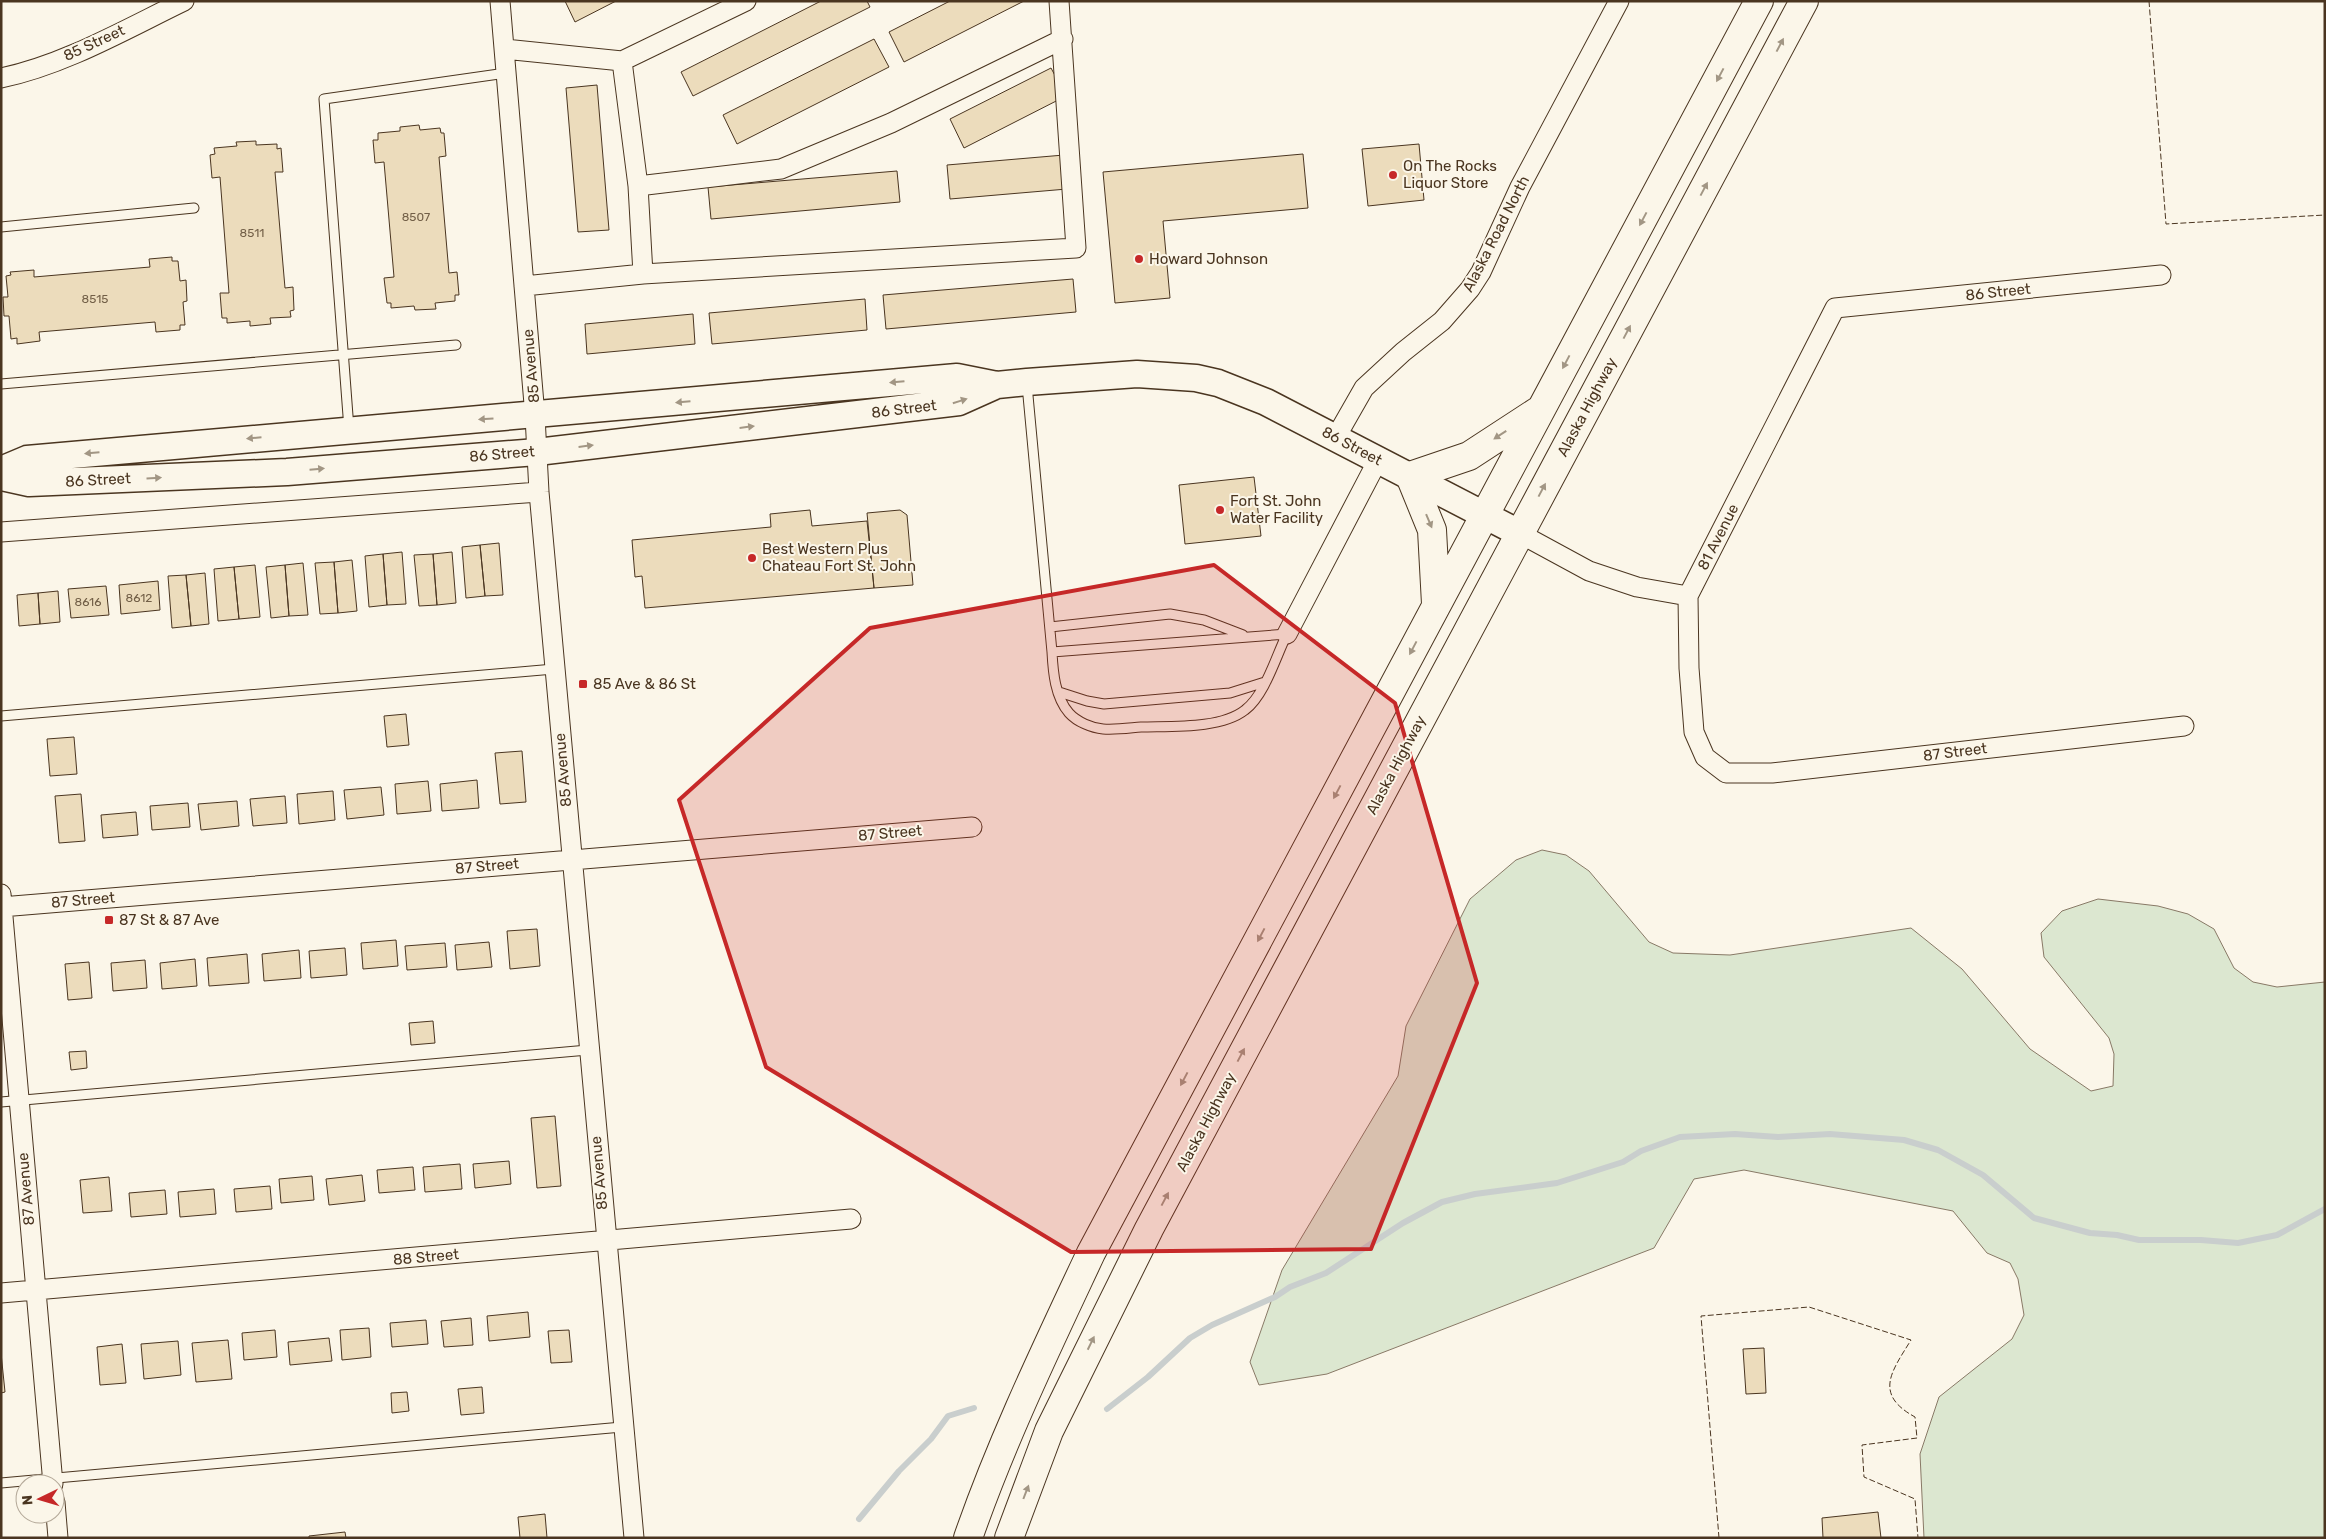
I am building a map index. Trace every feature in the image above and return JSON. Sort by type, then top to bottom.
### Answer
[{"type":"highway","points":[[968,1538],[989,1478],[1031,1379],[1092,1253],[1759,1]]},
{"type":"highway","name":"Alaska Highway","points":[[1009,1538],[1049,1431],[1148,1229],[1804,1]]},
{"type":"highway","points":[[1436,605],[1432,530],[1410,476],[1469,456],[1541,409]]},
{"type":"main road","name":"86 Street","points":[[1,470],[26,459],[349,429],[535,416],[957,377],[997,385],[1137,374],[1196,378],[1239,390],[1336,437],[1519,533]]},
{"type":"main road","name":"86 Street","points":[[1,478],[29,483],[287,472],[538,452],[959,402],[997,385]]},
{"type":"street","name":"85 Street","points":[[1,78],[26,73],[57,61],[184,1]]},
{"type":"street","name":"85 Avenue","points":[[500,1],[538,452],[539,492],[554,669],[622,1427],[634,1538]]},
{"type":"street","points":[[504,48],[622,62],[746,1]]},
{"type":"street","points":[[524,286],[643,274],[1076,248],[1059,1]]},
{"type":"street","name":"Alaska Road North","points":[[1336,437],[1364,388],[1442,321],[1460,304],[1470,289],[1481,272],[1520,187],[1619,1]]},
{"type":"street","points":[[638,186],[782,169],[891,123],[1063,39]]},
{"type":"street","points":[[622,62],[638,186],[643,274]]},
{"type":"street","name":"86 Street","points":[[1835,308],[2161,275]]},
{"type":"street","name":"81 Avenue","points":[[1726,773],[1705,757],[1694,732],[1689,668],[1688,596],[1835,308]]},
{"type":"street","points":[[1287,634],[1378,460]]},
{"type":"street","points":[[1,532],[539,492]]},
{"type":"street","name":"86 Street","points":[[1519,533],[1589,571],[1638,587],[1688,596]]},
{"type":"street","name":"87 Street","points":[[1726,773],[1772,773],[2184,726]]},
{"type":"street","name":"87 Street","points":[[2,903],[972,827]]},
{"type":"street","name":"87 Avenue","points":[[2,903],[10,1101],[36,1290],[52,1474]]},
{"type":"street","name":"88 Street","points":[[1,1293],[851,1219]]},
{"type":"street","points":[[57,1524],[58,1538]]},
{"type":"lane","points":[[349,429],[324,99],[506,73]]},
{"type":"lane","points":[[1,227],[194,208]]},
{"type":"lane","points":[[1,384],[456,345]]},
{"type":"lane","points":[[1026,382],[1053,673],[1061,700],[1070,714],[1087,725],[1102,729],[1185,725],[1231,718],[1245,711],[1257,699],[1287,634],[1052,652]]},
{"type":"lane","points":[[1050,627],[1170,614],[1204,620],[1246,637]]},
{"type":"lane","points":[[1,716],[554,669]]},
{"type":"lane","points":[[1059,692],[1104,704],[1230,693],[1265,682]]},
{"type":"lane","points":[[10,1101],[588,1050]]},
{"type":"lane","points":[[65,1480],[622,1427]]},
{"type":"lane","points":[[1,1483],[15,1482]]},
{"type":"highlighted area","points":[[1214,565],[1395,703],[1477,983],[1371,1249],[1071,1252],[766,1067],[679,800],[870,628]]},
{"type":"green space","points":[[1542,850],[1566,855],[1589,871],[1649,942],[1673,953],[1730,955],[1911,928],[1962,969],[2030,1049],[2091,1091],[2113,1086],[2114,1054],[2109,1038],[2044,957],[2041,933],[2062,911],[2098,899],[2158,906],[2188,914],[2214,929],[2234,968],[2253,982],[2277,987],[2325,982],[2325,1538],[1924,1538],[1920,1454],[1939,1397],[2012,1339],[2024,1315],[2018,1279],[2010,1263],[1987,1253],[1953,1211],[1744,1170],[1694,1179],[1654,1248],[1327,1374],[1259,1385],[1250,1362],[1282,1270],[1398,1076],[1406,1026],[1470,899],[1516,860]]},
{"type":"building","points":[[565,1],[616,1],[575,22]]},
{"type":"building","points":[[821,1],[867,1],[870,7],[693,96],[681,72]]},
{"type":"building","points":[[950,1],[1024,1],[904,62],[889,32]]},
{"type":"building","points":[[874,39],[889,67],[737,144],[723,115]]},
{"type":"building","points":[[1051,68],[1066,96],[964,148],[950,119]]},
{"type":"building","points":[[597,85],[609,230],[578,232],[566,88]]},
{"type":"building","points":[[419,125],[420,130],[440,128],[441,133],[444,133],[446,156],[439,157],[449,273],[457,272],[459,295],[455,295],[455,301],[435,303],[436,309],[415,310],[414,306],[391,308],[391,303],[387,303],[384,278],[394,277],[384,162],[375,163],[373,140],[378,140],[378,133],[400,131],[400,127]]},
{"type":"building","points":[[256,141],[256,145],[277,144],[277,149],[281,148],[283,172],[275,172],[285,288],[293,287],[294,310],[290,311],[291,317],[270,318],[271,324],[250,326],[250,321],[227,323],[227,318],[222,318],[220,293],[229,293],[220,177],[212,178],[210,155],[215,154],[214,148],[237,146],[236,142]]},
{"type":"building","name":"On The Rocks Liquor Store","points":[[1419,144],[1424,200],[1368,206],[1362,149]]},
{"type":"building","name":"Howard Johnson","points":[[1303,154],[1308,208],[1163,221],[1170,298],[1115,303],[1103,172]]},
{"type":"building","points":[[1064,155],[1067,189],[950,199],[947,165]]},
{"type":"building","points":[[897,171],[900,202],[711,219],[708,187]]},
{"type":"building","points":[[172,257],[172,261],[178,261],[180,281],[186,280],[187,301],[183,302],[185,325],[180,325],[180,330],[156,332],[155,322],[39,332],[40,341],[17,344],[17,338],[11,339],[9,316],[4,316],[3,297],[8,297],[6,276],[11,275],[10,272],[34,270],[34,277],[150,267],[149,259]]},
{"type":"building","points":[[1073,279],[1076,312],[886,329],[883,295]]},
{"type":"building","points":[[865,299],[867,330],[712,344],[709,313]]},
{"type":"building","points":[[693,314],[695,344],[587,354],[585,324]]},
{"type":"building","name":"Fort St. John Water Facility","points":[[1254,477],[1261,536],[1185,544],[1179,485]]},
{"type":"building","name":"Best Western Plus Chateau Fort St. John","points":[[810,510],[812,526],[867,521],[874,588],[645,608],[642,576],[635,577],[632,540],[771,527],[770,514]]},
{"type":"building","points":[[900,510],[907,515],[913,585],[874,588],[867,513]]},
{"type":"building","points":[[499,543],[503,595],[485,596],[480,545]]},
{"type":"building","points":[[480,545],[485,596],[466,598],[462,547]]},
{"type":"building","points":[[402,552],[406,604],[387,605],[383,554]]},
{"type":"building","points":[[452,552],[456,603],[437,605],[433,554]]},
{"type":"building","points":[[383,554],[387,605],[369,607],[365,556]]},
{"type":"building","points":[[433,554],[437,605],[419,606],[414,555]]},
{"type":"building","points":[[352,560],[357,611],[338,613],[334,562]]},
{"type":"building","points":[[334,562],[338,613],[320,614],[315,563]]},
{"type":"building","points":[[303,563],[308,615],[289,616],[285,565]]},
{"type":"building","points":[[255,565],[260,617],[239,619],[234,567]]},
{"type":"building","points":[[285,565],[289,616],[271,618],[266,567]]},
{"type":"building","points":[[234,567],[239,619],[218,621],[214,569]]},
{"type":"building","points":[[205,573],[209,624],[191,626],[186,575]]},
{"type":"building","points":[[186,575],[191,626],[172,628],[168,576]]},
{"type":"building","points":[[158,581],[160,610],[121,614],[119,585]]},
{"type":"building","points":[[106,586],[109,615],[71,618],[68,589]]},
{"type":"building","points":[[58,591],[60,622],[40,624],[38,593]]},
{"type":"building","points":[[38,593],[40,624],[19,626],[17,595]]},
{"type":"building","points":[[406,714],[409,745],[387,747],[384,716]]},
{"type":"building","points":[[74,737],[77,774],[50,776],[47,739]]},
{"type":"building","points":[[522,751],[526,802],[500,804],[495,753]]},
{"type":"building","points":[[477,780],[479,808],[442,811],[440,784]]},
{"type":"building","points":[[428,781],[431,811],[397,814],[395,784]]},
{"type":"building","points":[[381,787],[384,815],[347,819],[344,790]]},
{"type":"building","points":[[333,791],[335,820],[299,824],[297,794]]},
{"type":"building","points":[[81,794],[85,841],[59,843],[55,796]]},
{"type":"building","points":[[285,796],[287,823],[253,826],[250,799]]},
{"type":"building","points":[[237,801],[239,826],[201,830],[198,804]]},
{"type":"building","points":[[188,803],[190,827],[152,830],[150,806]]},
{"type":"building","points":[[136,812],[138,835],[103,838],[101,815]]},
{"type":"building","points":[[537,929],[540,966],[510,969],[507,931]]},
{"type":"building","points":[[396,940],[398,966],[363,969],[361,943]]},
{"type":"building","points":[[489,942],[492,967],[457,970],[455,945]]},
{"type":"building","points":[[445,943],[447,967],[407,970],[405,946]]},
{"type":"building","points":[[345,948],[347,975],[311,978],[309,951]]},
{"type":"building","points":[[299,950],[301,978],[264,981],[262,954]]},
{"type":"building","points":[[247,954],[249,983],[209,986],[207,958]]},
{"type":"building","points":[[195,959],[197,986],[162,989],[160,963]]},
{"type":"building","points":[[145,960],[147,988],[113,991],[111,963]]},
{"type":"building","points":[[89,962],[92,998],[68,1000],[65,964]]},
{"type":"building","points":[[433,1021],[435,1043],[411,1045],[409,1023]]},
{"type":"building","points":[[86,1051],[87,1068],[71,1070],[69,1052]]},
{"type":"building","points":[[555,1116],[561,1186],[537,1188],[531,1118]]},
{"type":"building","points":[[509,1161],[511,1184],[475,1188],[473,1164]]},
{"type":"building","points":[[460,1164],[462,1189],[425,1192],[423,1167]]},
{"type":"building","points":[[413,1167],[415,1190],[379,1193],[377,1170]]},
{"type":"building","points":[[362,1175],[365,1201],[329,1205],[326,1179]]},
{"type":"building","points":[[312,1176],[314,1200],[281,1203],[279,1179]]},
{"type":"building","points":[[109,1177],[112,1211],[83,1213],[80,1180]]},
{"type":"building","points":[[270,1186],[272,1209],[236,1212],[234,1189]]},
{"type":"building","points":[[214,1189],[216,1214],[180,1217],[178,1192]]},
{"type":"building","points":[[165,1190],[167,1214],[131,1217],[129,1193]]},
{"type":"building","points":[[528,1312],[530,1337],[489,1341],[487,1316]]},
{"type":"building","points":[[471,1318],[473,1345],[444,1347],[441,1321]]},
{"type":"building","points":[[426,1320],[428,1344],[392,1347],[390,1323]]},
{"type":"building","points":[[369,1328],[371,1357],[342,1360],[340,1330]]},
{"type":"building","points":[[275,1330],[277,1357],[244,1360],[242,1333]]},
{"type":"building","points":[[569,1330],[572,1362],[551,1363],[548,1331]]},
{"type":"building","points":[[329,1338],[332,1361],[290,1365],[288,1342]]},
{"type":"building","points":[[228,1340],[232,1379],[196,1382],[192,1343]]},
{"type":"building","points":[[178,1341],[181,1375],[144,1379],[141,1344]]},
{"type":"building","points":[[122,1344],[126,1383],[100,1385],[97,1347]]},
{"type":"building","points":[[1764,1348],[1766,1393],[1746,1394],[1743,1349]]},
{"type":"building","points":[[1,1353],[5,1392],[1,1393]]},
{"type":"building","points":[[482,1387],[484,1413],[461,1415],[458,1389]]},
{"type":"building","points":[[407,1392],[409,1411],[392,1413],[391,1393]]},
{"type":"building","points":[[1878,1512],[1881,1538],[1823,1538],[1822,1518]]},
{"type":"building","points":[[545,1514],[547,1538],[520,1538],[518,1517]]},
{"type":"building","points":[[345,1532],[346,1538],[309,1538],[309,1536]]},
{"type":"waterway","points":[[1107,1409],[1148,1377],[1190,1338],[1212,1325],[1275,1297],[1290,1287],[1326,1273],[1403,1223],[1442,1202],[1475,1194],[1557,1183],[1623,1162],[1641,1151],[1680,1137],[1735,1134],[1778,1137],[1830,1134],[1904,1140],[1938,1150],[1983,1175],[2034,1218],[2090,1233],[2117,1235],[2139,1240],[2201,1240],[2238,1243],[2277,1235],[2325,1209]]},
{"type":"waterway","points":[[859,1519],[899,1471],[931,1439],[948,1416],[974,1408]]},
{"type":"fence","points":[[2149,1],[2166,224],[2325,215]]},
{"type":"fence","points":[[1719,1538],[1701,1316],[1809,1307],[1911,1340],[1893,1372],[1890,1391],[1894,1400],[1915,1417],[1917,1438],[1862,1445],[1864,1477],[1915,1499],[1918,1538]]},
{"type":"place","name":"On The Rocks Liquor Store","points":[[1393,175]]},
{"type":"place","name":"Howard Johnson","points":[[1139,259]]},
{"type":"place","name":"Fort St. John Water Facility","points":[[1220,510]]},
{"type":"place","name":"Best Western Plus Chateau Fort St. John","points":[[752,558]]},
{"type":"place","name":"85 Ave & 86 St","points":[[583,684]]},
{"type":"place","name":"87 St & 87 Ave","points":[[109,920]]}]
